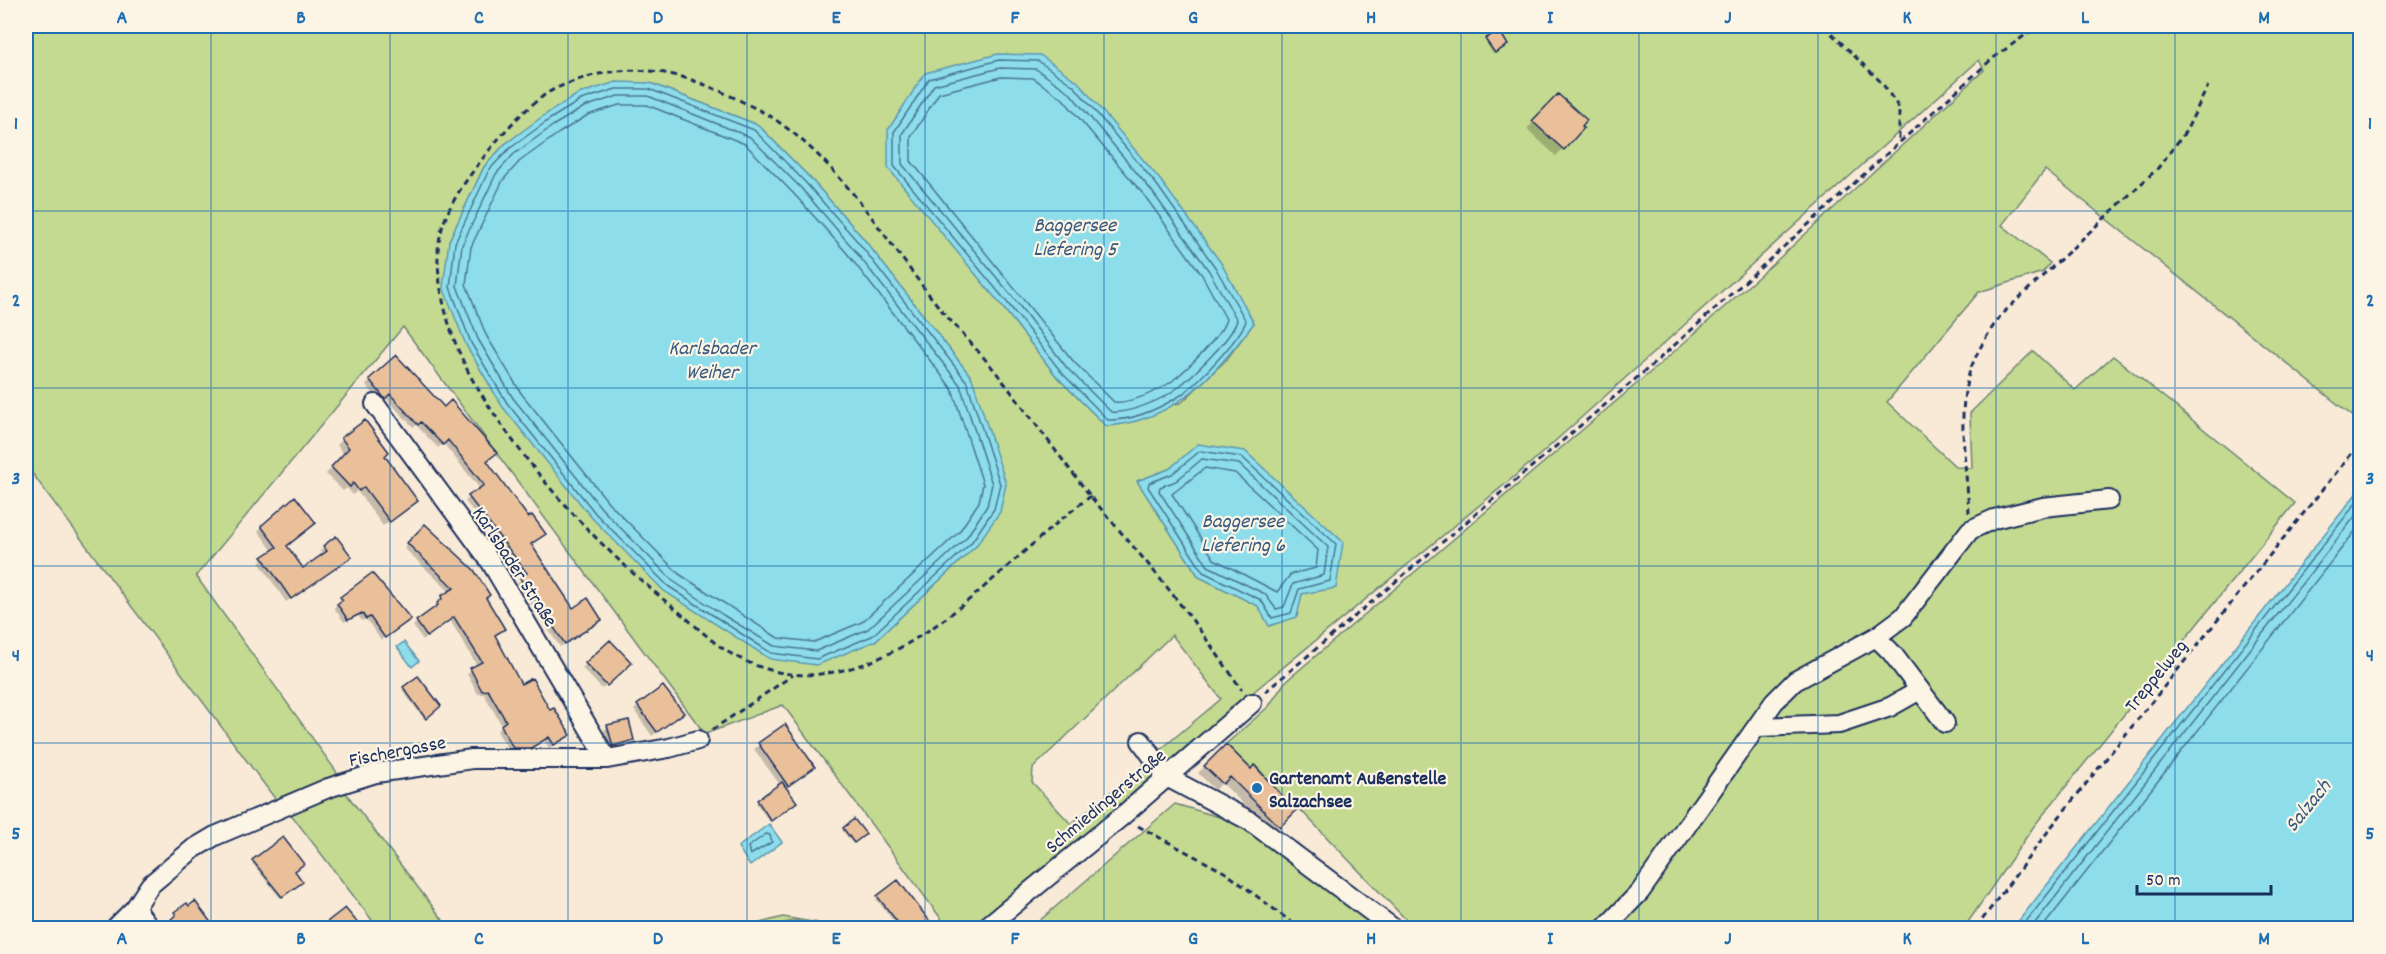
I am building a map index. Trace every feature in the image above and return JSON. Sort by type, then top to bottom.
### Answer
[{"type":"street","name":"Karlsbader Straße","points":[[375,404],[490,561],[608,759]]},
{"type":"street","points":[[1605,928],[1640,891],[1774,702],[1795,681],[1876,637],[1903,617],[1970,530],[1994,519],[2043,507],[2109,500]]},
{"type":"street","points":[[1876,637],[1945,723]]},
{"type":"street","points":[[1756,727],[1839,723],[1890,707],[1920,690]]},
{"type":"street","name":"Schmiedingerstraße","points":[[985,928],[1121,817],[1251,703]]},
{"type":"street","name":"Fischergasse","points":[[115,928],[135,908],[150,885],[193,849],[215,836],[338,785],[376,773],[472,759],[608,759],[669,748],[698,740]]},
{"type":"street","points":[[1141,741],[1167,777],[1250,821],[1393,928]]},
{"type":"street","points":[[135,908],[150,928]]},
{"type":"path","points":[[1824,26],[1882,83],[1899,108],[1899,141]]},
{"type":"path","points":[[1091,496],[1055,522],[974,595],[908,646],[824,674],[793,675],[760,667],[728,651],[641,582],[573,515],[530,465],[478,390],[461,357],[440,288],[437,256],[443,219],[461,188],[495,142],[542,96],[590,76],[622,70],[650,69],[695,80],[775,119],[818,153],[854,192],[940,308],[992,367],[1091,496],[1181,605],[1251,703],[1658,360],[1992,59],[2038,26]]},
{"type":"path","points":[[1970,530],[1964,412],[1968,376],[1989,333],[2001,315],[2158,168],[2186,131],[2208,86]]},
{"type":"path","name":"Treppelweg","points":[[1976,928],[2052,826],[2361,442]]},
{"type":"path","points":[[698,740],[793,675]]},
{"type":"path","points":[[1121,817],[1226,873],[1299,928]]},
{"type":"green space","points":[[26,26],[2360,26],[2360,422],[2045,170],[2002,225],[2050,263],[2043,272],[1979,292],[1887,402],[1956,467],[1972,468],[1970,413],[2033,351],[2075,390],[2113,356],[2295,503],[2034,826],[1964,928],[1602,928],[1599,924],[1593,928],[1414,928],[1290,799],[1287,801],[1255,765],[1251,769],[1226,744],[1269,706],[1285,682],[1660,364],[1775,262],[1984,70],[1979,60],[1533,461],[1257,689],[1172,763],[1161,749],[1221,699],[1172,635],[1033,768],[1032,782],[1071,824],[1147,762],[1159,775],[979,928],[948,928],[783,705],[705,734],[403,327],[196,576],[336,771],[345,792],[449,928],[378,928],[290,813],[276,800],[26,465]],"holes":[[[616,83],[650,83],[758,125],[811,179],[863,238],[972,378],[976,546],[875,641],[449,241],[484,167],[505,144],[578,94]],[[1001,305],[1254,323],[1227,359],[1182,402],[1106,426],[1057,377]],[[1169,469],[1301,504],[1343,542],[1302,594],[1258,606],[1199,577],[1137,481]]]},
{"type":"green space","points":[[1175,804],[1243,824],[1379,928],[1031,928]]},
{"type":"green space","points":[[783,917],[818,923],[822,928],[807,928],[797,920],[762,928],[741,928]]},
{"type":"water","name":"Baggersee Liefering 5","points":[[998,54],[1040,55],[1078,82],[1161,181],[1221,263],[1254,323],[1208,377],[1173,405],[1153,415],[1131,423],[1106,426],[1057,377],[888,168],[888,130],[925,73]]},
{"type":"water","name":"Karlsbader Weiher","points":[[616,82],[650,83],[758,125],[811,179],[863,238],[972,378],[1006,484],[1000,512],[976,546],[875,641],[817,665],[770,659],[664,591],[592,518],[502,406],[466,345],[443,287],[449,241],[484,167],[505,144],[546,114],[578,94]]},
{"type":"water","name":"Baggersee Liefering 6","points":[[1198,444],[1245,451],[1343,542],[1336,588],[1302,594],[1297,617],[1269,626],[1258,606],[1199,577],[1137,481],[1169,469]]},
{"type":"water","name":"Salzach","points":[[2360,489],[2360,918],[2352,928],[2013,928]]},
{"type":"water","points":[[404,642],[419,661],[412,667],[397,647]]},
{"type":"water","points":[[769,824],[782,842],[750,866],[738,847]]},
{"type":"building","points":[[1499,30],[1508,45],[1495,53],[1485,39]]},
{"type":"building","points":[[1558,94],[1587,120],[1582,126],[1584,128],[1564,150],[1532,121]]},
{"type":"building","points":[[396,355],[444,407],[451,400],[497,453],[487,461],[528,517],[532,515],[546,534],[531,544],[573,608],[588,598],[602,620],[565,644],[520,578],[527,573],[468,496],[484,485],[448,440],[443,445],[421,422],[418,425],[390,394],[385,399],[369,379]]},
{"type":"building","points":[[365,420],[389,452],[385,456],[418,501],[390,522],[364,487],[359,491],[353,483],[350,487],[331,467],[349,448],[341,438]]},
{"type":"building","points":[[295,496],[316,523],[287,546],[303,568],[327,551],[323,546],[336,536],[352,557],[291,599],[262,557],[277,547],[261,526]]},
{"type":"building","points":[[425,524],[474,570],[490,595],[486,598],[505,629],[495,635],[521,684],[532,678],[550,710],[554,708],[571,735],[554,745],[549,737],[531,748],[513,748],[501,725],[506,721],[488,690],[482,691],[470,668],[482,662],[454,617],[427,637],[416,621],[438,605],[437,603],[442,599],[441,596],[454,588],[407,543]]},
{"type":"building","points":[[372,573],[411,619],[385,638],[370,617],[366,619],[362,613],[348,620],[337,604],[343,600],[340,597]]},
{"type":"building","points":[[610,640],[632,663],[607,686],[585,663]]},
{"type":"building","points":[[418,676],[441,706],[426,719],[403,687]]},
{"type":"building","points":[[663,686],[684,713],[657,732],[637,705]]},
{"type":"building","points":[[629,720],[634,740],[613,746],[607,725]]},
{"type":"building","points":[[785,724],[815,767],[788,786],[758,743]]},
{"type":"building","name":"Gartenamt Außenstelle Salzachsee","points":[[1226,744],[1251,769],[1254,765],[1287,801],[1289,799],[1299,808],[1280,827],[1230,777],[1223,784],[1204,766]]},
{"type":"building","points":[[782,782],[797,802],[771,821],[757,800]]},
{"type":"building","points":[[854,819],[866,834],[854,843],[843,828]]},
{"type":"building","points":[[283,837],[304,864],[295,871],[303,882],[282,897],[252,860]]},
{"type":"building","points":[[898,880],[935,928],[902,928],[877,896]]},
{"type":"building","points":[[195,901],[215,928],[178,928],[171,919],[176,915],[174,912],[187,903],[189,906]]},
{"type":"building","points":[[345,908],[362,928],[319,928]]},
{"type":"place","name":"Gartenamt Außenstelle Salzachsee","points":[[1257,788]]}]
